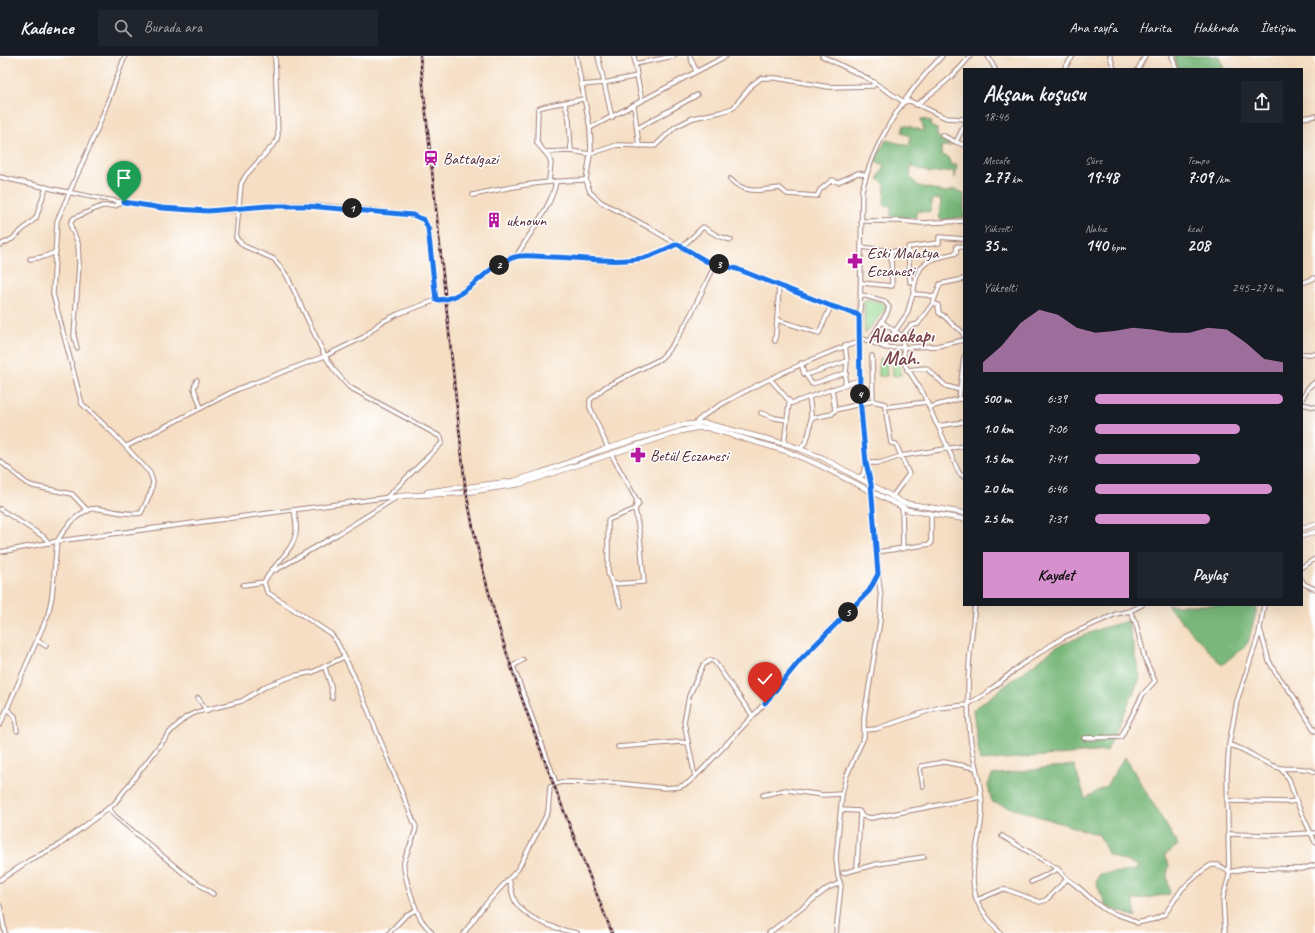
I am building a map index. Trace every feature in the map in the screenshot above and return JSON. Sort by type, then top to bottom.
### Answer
[{"type":"main road","points":[[468,487],[514,481],[608,448],[695,425],[711,424],[784,444],[822,458],[904,503],[925,508],[963,512]]},
{"type":"main road","points":[[469,492],[520,484],[681,431],[695,425],[786,451],[902,508],[963,519]]},
{"type":"main road","points":[[398,496],[461,487]]},
{"type":"main road","points":[[398,496],[462,493]]},
{"type":"main road","points":[[1303,528],[1315,524]]},
{"type":"main road","points":[[1303,536],[1315,532]]},
{"type":"street","points":[[0,725],[8,710],[48,615],[52,596],[57,542],[74,520],[91,509],[107,510],[129,515],[141,513],[146,505],[153,482],[150,473],[126,446],[82,404],[53,294],[57,221],[69,192],[84,163],[125,56]]},
{"type":"street","points":[[275,56],[278,135],[276,142],[246,175],[241,184],[236,238],[244,246],[274,260],[287,276],[325,356],[349,388],[441,437],[442,443],[387,498]]},
{"type":"street","points":[[576,56],[590,128],[590,154],[586,180],[590,192],[601,202],[648,227],[706,261],[737,269],[831,306],[859,315]]},
{"type":"street","points":[[598,56],[612,118]]},
{"type":"street","points":[[634,56],[642,101]]},
{"type":"street","points":[[636,64],[674,56]]},
{"type":"street","points":[[690,56],[696,71]]},
{"type":"street","points":[[590,128],[612,118],[726,56]]},
{"type":"street","points":[[822,56],[874,82],[904,102],[910,102],[946,118],[963,119]]},
{"type":"street","points":[[836,933],[840,883],[836,858],[842,794],[846,777],[864,736],[864,717],[880,621],[881,597],[872,492],[866,463],[859,380],[861,338],[859,315],[862,295],[862,190],[875,151],[904,102],[942,56]]},
{"type":"street","points":[[916,105],[944,84],[961,68],[970,56]]},
{"type":"street","points":[[988,56],[995,68]]},
{"type":"street","points":[[1065,68],[1073,56]]},
{"type":"street","points":[[1110,56],[1114,68]]},
{"type":"street","points":[[1138,68],[1144,56]]},
{"type":"street","points":[[1172,56],[1176,68]]},
{"type":"street","points":[[581,85],[604,83],[637,76]]},
{"type":"street","points":[[545,152],[571,151],[590,154],[618,145],[655,146],[675,128],[693,118],[733,108],[752,85],[761,78],[776,78],[829,87],[873,86],[874,82]]},
{"type":"street","points":[[638,128],[697,95]]},
{"type":"street","points":[[549,181],[551,163],[545,152],[537,144],[538,108],[542,106],[565,104],[584,99]]},
{"type":"street","points":[[565,104],[569,119],[571,151]]},
{"type":"street","points":[[634,106],[638,128],[639,146]]},
{"type":"street","points":[[1303,118],[1315,116]]},
{"type":"street","points":[[956,142],[963,128]]},
{"type":"street","points":[[942,135],[963,145]]},
{"type":"street","points":[[730,179],[738,187],[751,190],[762,191],[780,188],[787,194],[817,196],[820,190],[832,180],[838,182],[858,174],[866,175]]},
{"type":"street","points":[[0,177],[84,196],[162,208],[208,211],[268,206],[344,208],[413,215],[424,220],[430,241],[436,300]]},
{"type":"street","points":[[473,195],[504,187],[549,181],[586,180]]},
{"type":"street","points":[[516,257],[543,212],[555,188],[556,181]]},
{"type":"street","points":[[0,245],[12,239],[36,218],[46,187]]},
{"type":"street","points":[[77,348],[74,336],[77,272],[79,264],[78,243],[70,222],[74,218],[102,206],[115,206],[124,202]]},
{"type":"street","points":[[861,221],[900,221],[922,224],[963,221]]},
{"type":"street","points":[[682,247],[703,227],[718,236],[731,240]]},
{"type":"street","points":[[915,282],[910,282],[908,247],[939,243],[939,237],[963,239]]},
{"type":"street","points":[[126,446],[238,389],[325,356],[364,337],[380,323],[392,316],[436,300],[450,299],[461,295],[498,266],[516,257],[564,257],[598,260],[644,258],[677,244]]},
{"type":"street","points":[[884,347],[907,314],[914,294],[916,276],[921,268],[930,260],[956,253],[956,246],[963,247]]},
{"type":"street","points":[[861,247],[908,252]]},
{"type":"street","points":[[862,283],[892,286],[891,251]]},
{"type":"street","points":[[30,259],[43,257],[56,252]]},
{"type":"street","points":[[608,448],[590,407],[590,400],[596,393],[605,387],[660,359],[667,352],[687,321],[716,263]]},
{"type":"street","points":[[963,278],[940,284],[933,303],[918,324],[910,326],[902,336],[902,347],[907,370],[918,384],[949,448],[959,473],[963,476]]},
{"type":"street","points":[[1303,283],[1315,278]]},
{"type":"street","points":[[775,341],[778,320],[779,285]]},
{"type":"street","points":[[914,294],[935,297]]},
{"type":"street","points":[[862,295],[884,301],[888,304],[889,310],[869,342]]},
{"type":"street","points":[[933,303],[938,305],[938,313],[949,319],[952,325],[960,328],[963,334]]},
{"type":"street","points":[[778,320],[820,333],[831,306]]},
{"type":"street","points":[[882,322],[902,336]]},
{"type":"street","points":[[861,338],[884,347],[938,346],[963,340]]},
{"type":"street","points":[[695,425],[727,402],[801,363],[845,345],[857,343],[861,338]]},
{"type":"street","points":[[845,345],[847,361],[846,384]]},
{"type":"street","points":[[1303,354],[1315,354]]},
{"type":"street","points":[[872,356],[873,401]]},
{"type":"street","points":[[806,375],[847,361]]},
{"type":"street","points":[[801,363],[804,374],[812,384],[846,373]]},
{"type":"street","points":[[959,399],[963,365]]},
{"type":"street","points":[[907,370],[926,368],[946,386],[960,390]]},
{"type":"street","points":[[197,380],[194,388],[201,408]]},
{"type":"street","points":[[771,380],[792,403]]},
{"type":"street","points":[[784,444],[789,404],[859,380]]},
{"type":"street","points":[[1303,397],[1308,388],[1315,382]]},
{"type":"street","points":[[832,389],[835,410]]},
{"type":"street","points":[[800,450],[804,446],[812,418],[810,397]]},
{"type":"street","points":[[930,407],[963,399]]},
{"type":"street","points":[[812,418],[832,414],[835,410],[873,401],[885,404],[891,443],[896,444],[909,474],[892,497]]},
{"type":"street","points":[[885,407],[927,402]]},
{"type":"street","points":[[1303,404],[1315,407]]},
{"type":"street","points":[[761,412],[775,418],[787,420]]},
{"type":"street","points":[[938,426],[963,422]]},
{"type":"street","points":[[866,463],[880,463],[901,456],[963,446]]},
{"type":"street","points":[[611,454],[639,504],[634,509],[608,520],[608,574],[621,606]]},
{"type":"street","points":[[0,462],[26,483],[33,486],[72,494],[88,511]]},
{"type":"street","points":[[858,477],[863,475],[866,463]]},
{"type":"street","points":[[0,552],[49,543],[398,496]]},
{"type":"street","points":[[270,570],[276,570],[338,534],[398,496]]},
{"type":"street","points":[[902,508],[903,549]]},
{"type":"street","points":[[0,509],[44,537],[49,543]]},
{"type":"street","points":[[612,584],[644,582],[640,536],[634,509]]},
{"type":"street","points":[[294,510],[296,532],[293,542],[270,570],[264,582],[267,592],[276,600],[331,634],[337,642],[354,676],[416,827],[413,841],[404,863],[408,885],[416,910],[422,921],[432,933]]},
{"type":"street","points":[[877,552],[931,544],[931,514]]},
{"type":"street","points":[[1303,567],[1315,559]]},
{"type":"street","points":[[464,933],[483,906],[518,869],[548,812],[550,787],[561,782],[617,783],[665,788],[679,787],[694,777],[752,715],[801,659],[869,591],[878,574]]},
{"type":"street","points":[[243,585],[264,582]]},
{"type":"street","points":[[1303,582],[1304,584],[1315,589]]},
{"type":"street","points":[[975,606],[968,658],[967,705],[970,738],[981,797],[982,811],[974,854],[973,869],[977,900],[1000,933]]},
{"type":"street","points":[[865,730],[876,729],[938,708],[967,705],[985,694],[1021,665],[1062,638],[1116,614],[1130,611],[1140,606]]},
{"type":"street","points":[[1226,933],[1223,898],[1229,872],[1227,801],[1229,745],[1237,702],[1260,629],[1264,606]]},
{"type":"street","points":[[1084,738],[1121,736],[1143,694],[1155,681],[1145,659],[1136,624],[1130,611]]},
{"type":"street","points":[[1260,629],[1269,661],[1315,731]]},
{"type":"street","points":[[38,641],[46,646]]},
{"type":"street","points":[[0,880],[30,860],[58,845],[108,808],[124,793],[171,731],[186,717],[197,712],[207,711],[242,701],[268,685],[325,668],[344,657]]},
{"type":"street","points":[[524,660],[513,666],[555,780],[554,784]]},
{"type":"street","points":[[694,777],[684,722],[689,696],[703,665],[710,660],[714,661],[752,715]]},
{"type":"street","points":[[325,668],[331,686],[332,698]]},
{"type":"street","points":[[198,698],[207,711]]},
{"type":"street","points":[[8,710],[15,716],[17,731]]},
{"type":"street","points":[[618,747],[680,742],[688,744]]},
{"type":"street","points":[[1229,745],[1240,746],[1280,768],[1289,779],[1296,801],[1313,833],[1315,842]]},
{"type":"street","points":[[923,786],[920,769],[922,766],[944,762],[976,768]]},
{"type":"street","points":[[1280,768],[1304,768],[1315,772]]},
{"type":"street","points":[[763,795],[786,790],[823,795],[842,794]]},
{"type":"street","points":[[840,810],[860,812],[862,816],[871,818],[981,797]]},
{"type":"street","points":[[1227,801],[1296,801]]},
{"type":"street","points":[[108,808],[182,872],[213,894]]},
{"type":"street","points":[[857,868],[860,812]]},
{"type":"street","points":[[1228,834],[1313,833]]},
{"type":"street","points":[[1002,836],[1058,869],[1067,879],[1088,894],[1105,910],[1130,918],[1137,923],[1155,919],[1165,914],[1182,888],[1211,865],[1218,865],[1229,872],[1249,868],[1302,869],[1315,864]]},
{"type":"street","points":[[843,873],[857,868],[924,858]]},
{"type":"street","points":[[1031,882],[1058,869]]},
{"type":"street","points":[[509,879],[517,904],[530,915],[543,924],[577,933]]},
{"type":"street","points":[[977,900],[1001,890],[1008,890],[1040,902],[1046,900],[1067,879]]},
{"type":"street","points":[[769,933],[823,892],[840,883]]},
{"type":"street","points":[[0,906],[5,933]]},
{"type":"street","points":[[389,933],[406,915],[416,910]]},
{"type":"green space","points":[[1174,56],[1219,56],[1224,68],[1178,68]]},
{"type":"green space","points":[[921,119],[931,121],[930,126],[937,129],[937,136],[951,146],[941,146],[941,155],[948,157],[951,165],[957,165],[955,178],[953,171],[930,173],[911,166],[910,177],[919,186],[946,192],[955,189],[963,193],[963,217],[939,220],[941,199],[933,199],[930,212],[917,211],[915,218],[891,216],[891,206],[884,205],[885,184],[878,179],[884,165],[874,162],[886,140],[910,146],[910,136],[902,133],[904,125],[924,131]]},
{"type":"green space","points":[[868,299],[881,302],[887,307],[865,334],[864,301]]},
{"type":"green space","points":[[886,358],[887,376],[879,376],[879,359]]},
{"type":"green space","points":[[892,358],[900,358],[901,375],[893,376]]},
{"type":"green space","points":[[1168,606],[1258,606],[1248,643],[1222,665]]},
{"type":"green space","points":[[1128,621],[1140,678],[1107,751],[980,761],[973,710],[1058,646],[1102,628]]},
{"type":"green space","points":[[1125,757],[1178,845],[1164,856],[1169,865],[1167,875],[1170,894],[1133,900],[1136,917],[1107,907],[1096,883],[1099,874],[1133,871],[1139,866],[1109,855],[1099,835],[992,802],[988,785],[992,775],[1074,765],[1085,798],[1106,786]]},
{"type":"railway","points":[[420,56],[465,485],[476,543],[508,657],[527,713],[612,933]]},
{"type":"place","name":"Battalgazi","points":[[431,158]]},
{"type":"place","name":"uknown","points":[[494,220]]},
{"type":"place","name":"Eski Malatya Eczanesi","points":[[855,261]]},
{"type":"place","name":"Betül Eczanesi","points":[[638,455]]},
{"type":"district","name":"Alacakapı Mah.","points":[[901,346]]},
{"type":"route","points":[[124,202],[162,208],[208,211],[268,206],[307,206],[413,215],[424,220],[428,228],[436,300],[450,299],[461,295],[498,266],[516,257],[564,257],[598,260],[644,258],[677,244],[706,261],[737,269],[831,306],[859,315],[861,338],[859,357],[860,398],[866,463],[871,484],[878,574],[869,591],[801,659],[765,703]]}]
